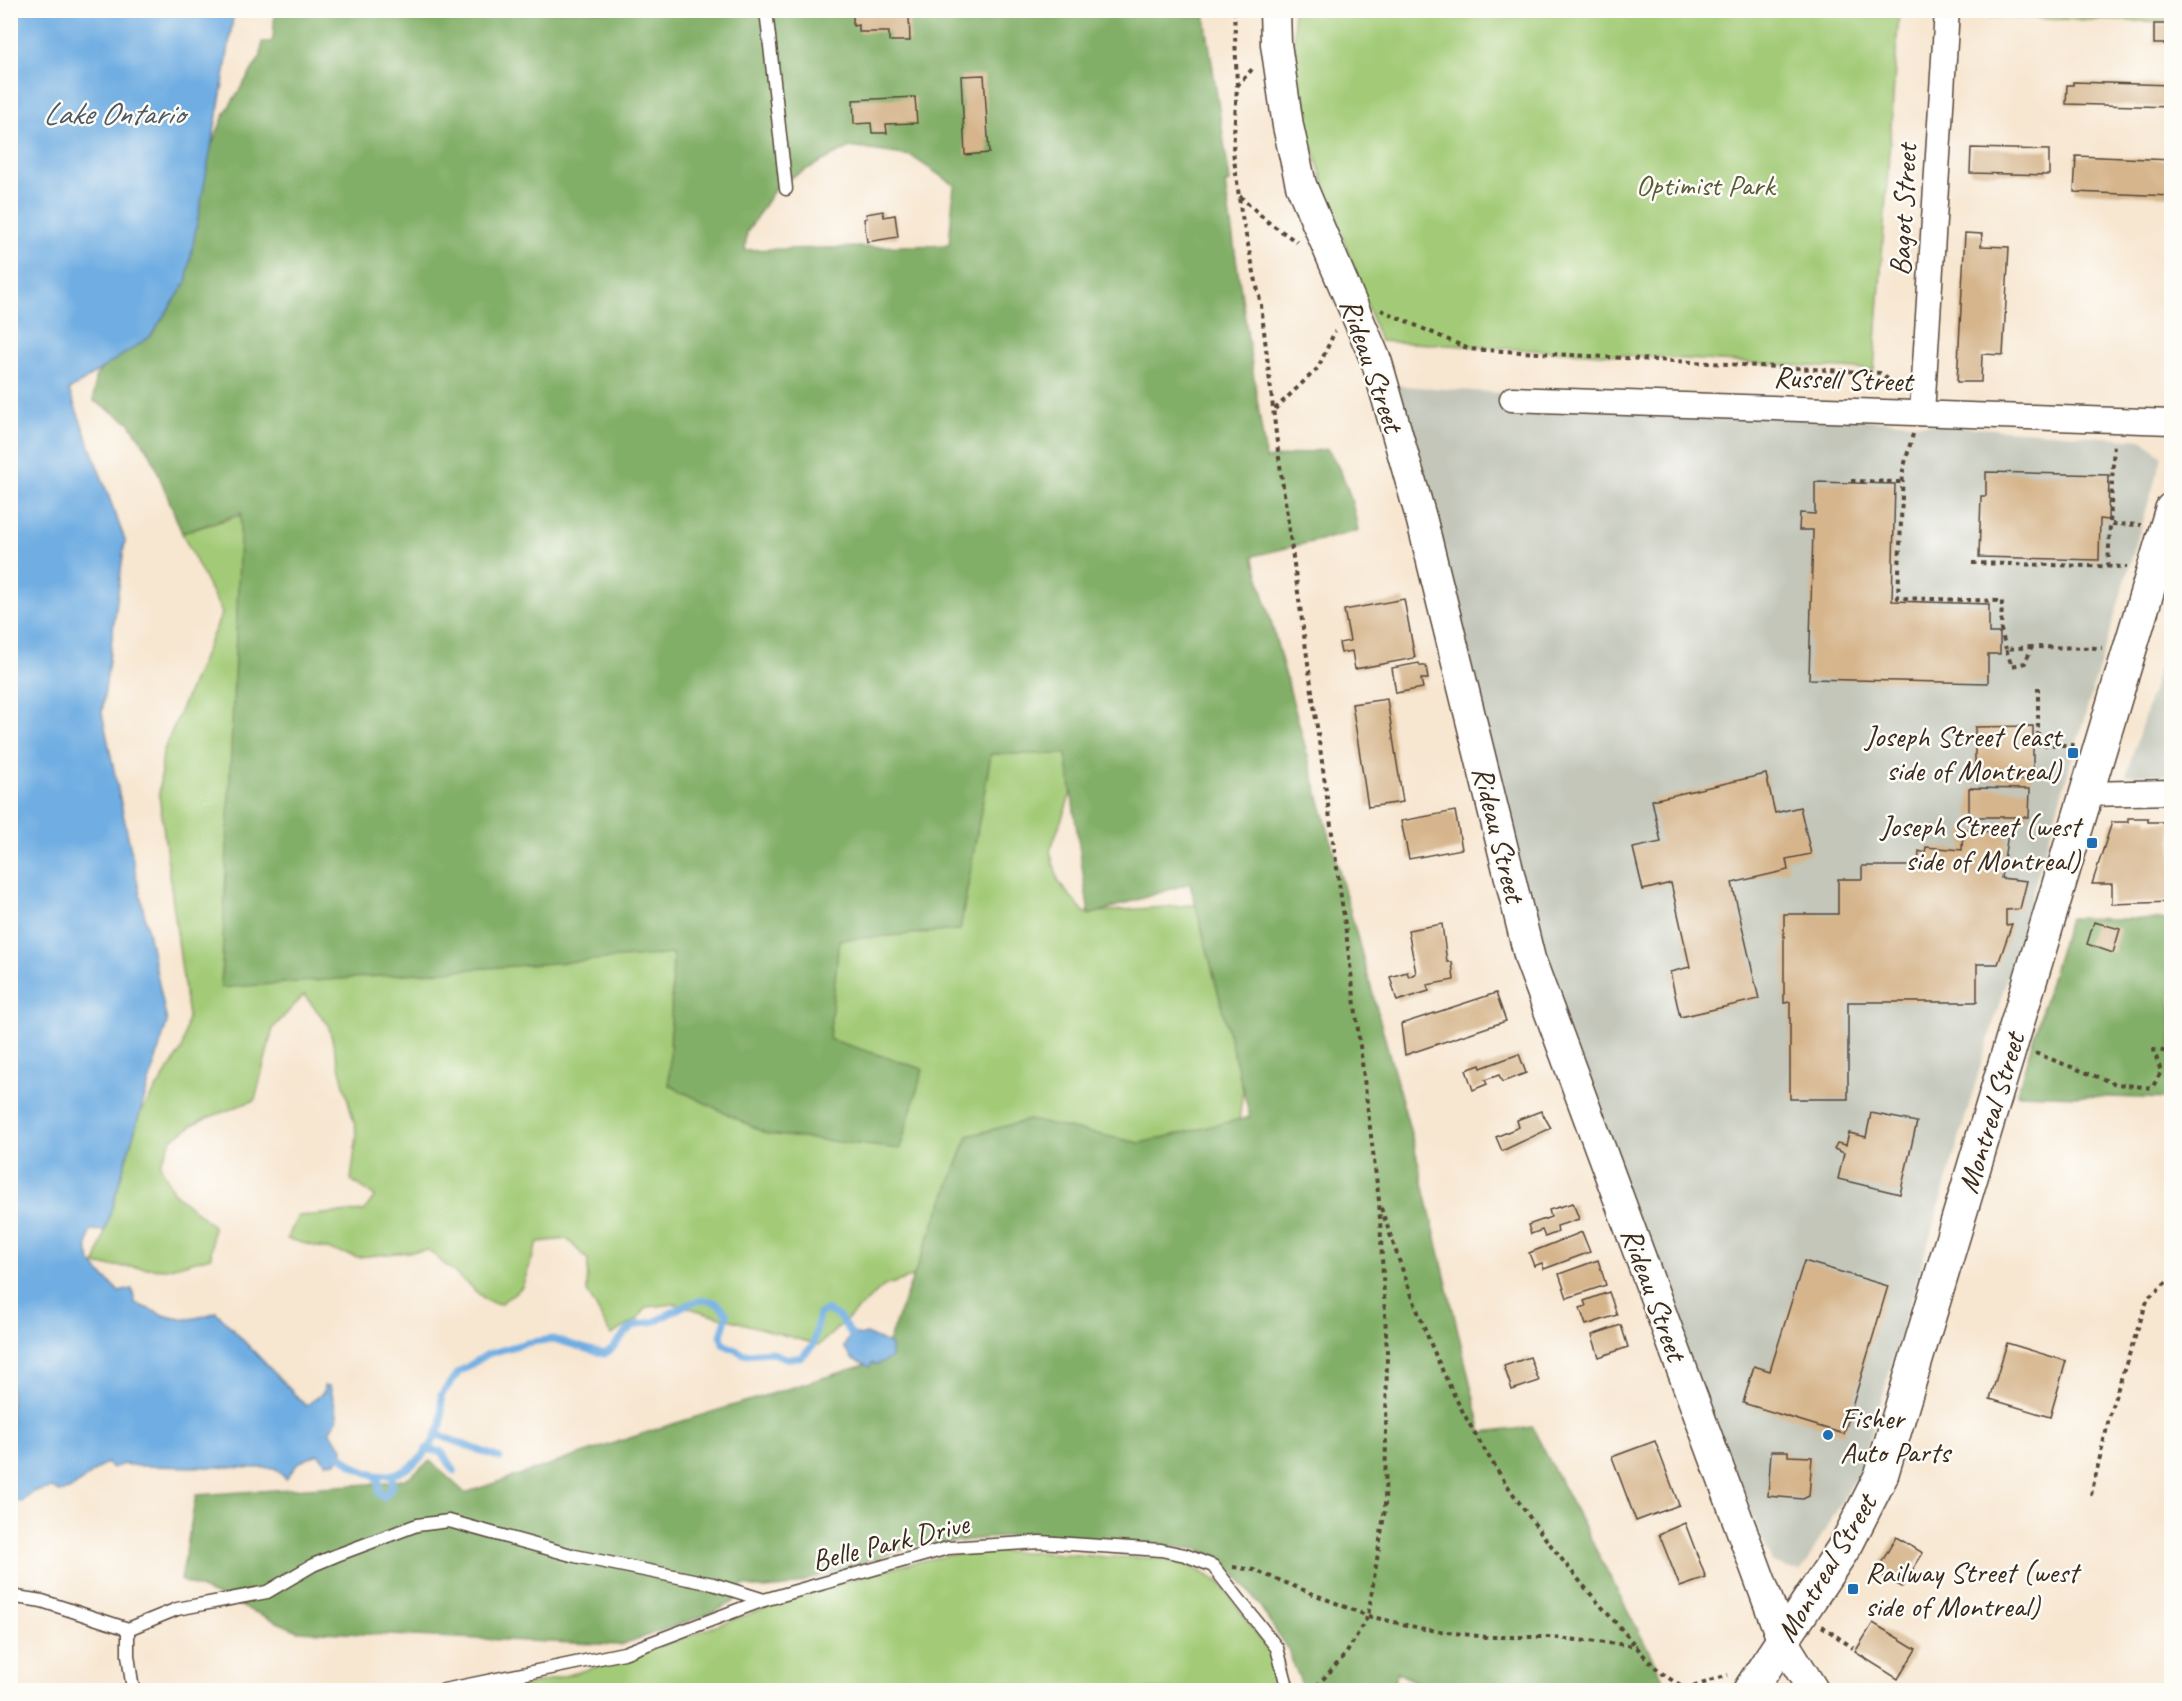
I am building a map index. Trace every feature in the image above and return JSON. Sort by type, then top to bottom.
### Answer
[{"type":"main road","name":"Montreal Street","points":[[1740,1682],[1782,1642],[1847,1543],[1881,1476],[2172,509]]},
{"type":"street","name":"Rideau Street","points":[[1275,10],[1276,45],[1288,126],[1301,185],[1377,363],[1422,521],[1530,959],[1782,1642],[1813,1690]]},
{"type":"street","name":"Bagot Street","points":[[1919,412],[1947,10]]},
{"type":"street","name":"Russell Street","points":[[1512,399],[2172,422]]},
{"type":"street","points":[[2088,794],[2172,792]]},
{"type":"lane","points":[[766,10],[786,189]]},
{"type":"lane","points":[[10,1596],[42,1601],[128,1629],[177,1609],[267,1592],[313,1565],[337,1555],[417,1525],[449,1521],[575,1556],[713,1584],[764,1600]]},
{"type":"lane","name":"Belle Park Drive","points":[[444,1690],[624,1653],[764,1600],[948,1548],[1040,1542],[1150,1549],[1185,1555],[1209,1564]]},
{"type":"lane","points":[[1209,1564],[1277,1648],[1288,1690]]},
{"type":"lane","points":[[128,1629],[128,1655],[133,1690]]},
{"type":"path","points":[[1234,10],[1237,86],[1233,151],[1239,195],[1261,305],[1345,920],[1379,1201],[1387,1352],[1385,1509],[1368,1616],[1346,1654],[1313,1690]]},
{"type":"path","points":[[1237,86],[1261,59]]},
{"type":"path","points":[[1239,195],[1268,222],[1299,244]]},
{"type":"path","points":[[1377,309],[1469,349],[1880,373],[1895,382],[1919,412],[1902,482],[1898,598],[2002,601],[2001,630],[2012,666],[2025,663],[2032,647]]},
{"type":"path","points":[[1274,409],[1318,368],[1338,326]]},
{"type":"path","points":[[2108,567],[2109,524],[2112,524],[2115,420]]},
{"type":"path","points":[[1851,481],[1902,482]]},
{"type":"path","points":[[1971,563],[2154,568]]},
{"type":"path","points":[[2006,649],[2032,647],[2130,649]]},
{"type":"path","points":[[2038,687],[2038,745],[2102,745]]},
{"type":"path","points":[[2011,1047],[2037,1053],[2116,1084],[2152,1088],[2161,1071],[2154,1050],[2172,1052]]},
{"type":"path","points":[[1379,1201],[1440,1366],[1492,1462],[1579,1582],[1661,1674],[1676,1684],[1689,1688],[1740,1682]]},
{"type":"path","points":[[2091,1495],[2112,1406],[2148,1298],[2172,1276]]},
{"type":"path","points":[[1209,1564],[1254,1570],[1368,1616],[1424,1629],[1486,1637],[1547,1637],[1638,1647]]},
{"type":"path","points":[[1822,1626],[1853,1648]]},
{"type":"shaded area","points":[[1391,385],[2144,440],[2162,457],[1861,1468],[1801,1572],[1772,1563],[1620,1190],[1527,908]]},
{"type":"shaded area","points":[[2171,630],[2171,774],[2126,775]]},
{"type":"green space","points":[[1957,10],[2172,11],[2171,22],[1957,16]]},
{"type":"green space","points":[[275,11],[1204,11],[1230,181],[1225,184],[1266,459],[1327,449],[1339,468],[1347,488],[1358,531],[1253,556],[1413,1141],[1482,1433],[1532,1427],[1669,1690],[1430,1690],[1397,1672],[1394,1690],[1304,1690],[1288,1650],[1258,1603],[1223,1559],[1197,1549],[1023,1534],[914,1546],[786,1587],[765,1589],[743,1585],[733,1602],[712,1613],[620,1645],[298,1631],[181,1580],[196,1495],[385,1483],[406,1479],[430,1461],[465,1493],[660,1428],[881,1360],[968,1136],[1029,1120],[1140,1143],[1250,1117],[1190,883],[1089,915],[1066,754],[991,754],[960,930],[839,940],[829,1039],[923,1069],[900,1149],[767,1134],[669,1085],[673,954],[221,988],[241,513],[182,533],[151,455],[129,422],[94,401],[95,378],[178,261],[195,186],[225,113],[261,56],[262,42],[271,42]],"holes":[[[850,147],[911,156],[954,185],[949,245],[745,250],[747,232],[778,184]]]},
{"type":"green space","name":"Optimist Park","points":[[1293,11],[1899,11],[1874,370],[1380,341],[1327,193],[1298,103]]},
{"type":"green space","points":[[252,512],[1086,662],[1078,774],[1050,851],[1059,883],[1085,913],[1217,903],[1246,1068],[1227,1210],[964,1260],[884,1286],[819,1345],[675,1304],[646,1307],[637,1320],[611,1335],[587,1291],[588,1260],[567,1239],[538,1242],[522,1287],[500,1304],[487,1301],[428,1250],[358,1257],[287,1239],[298,1216],[364,1211],[375,1196],[351,1180],[357,1134],[328,1024],[304,995],[273,1028],[255,1100],[199,1121],[172,1139],[160,1164],[173,1192],[213,1226],[211,1257],[166,1269],[95,1265],[139,1115],[182,1049],[188,1017],[159,795],[163,752],[222,613],[182,533]]},
{"type":"green space","points":[[2069,918],[2171,920],[2171,1099],[2017,1094]]},
{"type":"green space","points":[[1034,1552],[1156,1558],[1186,1564],[1220,1582],[1273,1657],[1283,1690],[505,1690],[562,1677],[619,1660],[843,1582],[900,1566],[966,1553]]},
{"type":"water","name":"Lake Ontario","points":[[11,10],[234,11],[186,283],[150,337],[69,390],[125,540],[102,713],[167,1022],[105,1231],[91,1230],[88,1251],[93,1265],[119,1292],[132,1289],[135,1303],[166,1316],[184,1319],[216,1312],[306,1406],[324,1392],[324,1386],[330,1386],[338,1418],[329,1432],[343,1448],[342,1456],[336,1462],[326,1463],[318,1454],[298,1463],[286,1479],[275,1468],[124,1464],[112,1468],[106,1463],[69,1490],[59,1492],[52,1488],[33,1492],[22,1502],[13,1500],[11,1503]]},
{"type":"water","points":[[856,1334],[860,1336],[866,1334],[891,1345],[891,1358],[876,1365],[872,1363],[870,1367],[852,1359],[844,1347],[849,1337]]},
{"type":"building","points":[[853,10],[884,10],[884,16],[909,16],[910,41],[889,41],[889,32],[859,32],[859,25],[853,26]]},
{"type":"building","points":[[2154,24],[2172,24],[2172,44],[2154,44]]},
{"type":"building","points":[[984,75],[989,153],[965,155],[961,76]]},
{"type":"building","points":[[2073,82],[2172,85],[2172,107],[2066,104],[2067,85],[2073,85]]},
{"type":"building","points":[[915,97],[917,123],[886,124],[887,133],[872,133],[871,123],[854,124],[853,100]]},
{"type":"building","points":[[1971,148],[2049,150],[2049,175],[1970,173]]},
{"type":"building","points":[[2076,156],[2172,160],[2172,196],[2074,192]]},
{"type":"building","points":[[883,211],[884,217],[895,215],[898,237],[867,242],[864,219],[867,218],[866,214]]},
{"type":"building","points":[[1965,233],[1982,234],[1981,246],[2009,247],[2003,355],[1982,354],[1981,382],[1957,382]]},
{"type":"building","points":[[1986,472],[2109,475],[2108,520],[2100,519],[2099,560],[1979,557],[1981,496],[1986,496]]},
{"type":"building","points":[[1815,482],[1895,484],[1892,601],[1989,604],[1989,633],[2000,633],[2000,654],[1988,654],[1988,683],[1809,679],[1813,530],[1799,530],[1800,513],[1815,514]]},
{"type":"building","points":[[1404,599],[1415,658],[1355,669],[1352,651],[1341,653],[1339,643],[1350,641],[1344,610]]},
{"type":"building","points":[[1419,663],[1420,666],[1426,666],[1428,679],[1421,679],[1423,688],[1396,693],[1392,668]]},
{"type":"building","points":[[1387,699],[1403,802],[1368,807],[1352,704]]},
{"type":"building","points":[[2033,726],[2033,780],[1975,780],[1975,727]]},
{"type":"building","points":[[1766,774],[1775,813],[1800,807],[1811,854],[1786,859],[1788,870],[1732,883],[1759,999],[1680,1017],[1670,972],[1690,967],[1671,883],[1643,890],[1633,848],[1661,842],[1652,800]]},
{"type":"building","points":[[1969,788],[2030,789],[2029,817],[1969,817]]},
{"type":"building","points":[[1455,811],[1462,849],[1409,859],[1401,821]]},
{"type":"building","points":[[2128,818],[2148,818],[2148,822],[2172,822],[2172,902],[2112,904],[2112,884],[2092,884],[2112,822],[2128,822]]},
{"type":"building","points":[[1963,829],[2008,834],[2001,878],[2027,881],[2020,909],[2006,910],[2006,925],[2012,924],[1998,964],[1977,964],[1977,1002],[1848,1002],[1848,1099],[1790,1099],[1790,1002],[1784,1003],[1784,914],[1838,914],[1838,879],[1862,879],[1862,866],[1918,866],[1919,851],[1925,853],[1926,847],[1962,850]]},
{"type":"building","points":[[2094,922],[2120,929],[2113,953],[2087,944]]},
{"type":"building","points":[[1442,924],[1447,962],[1452,962],[1454,980],[1427,985],[1429,991],[1397,1001],[1390,977],[1407,972],[1409,977],[1416,973],[1408,930]]},
{"type":"building","points":[[1496,993],[1506,1021],[1405,1055],[1401,1024]]},
{"type":"building","points":[[1519,1054],[1526,1073],[1502,1082],[1499,1075],[1485,1080],[1487,1084],[1473,1090],[1466,1070],[1480,1065],[1481,1068]]},
{"type":"building","points":[[1541,1111],[1551,1128],[1502,1151],[1496,1137],[1519,1127],[1517,1120]]},
{"type":"building","points":[[1871,1113],[1917,1122],[1900,1194],[1838,1179],[1844,1153],[1834,1149],[1837,1143],[1846,1145],[1849,1133],[1866,1137]]},
{"type":"building","points":[[1573,1203],[1579,1219],[1557,1226],[1558,1232],[1545,1237],[1542,1230],[1531,1234],[1528,1225],[1551,1217],[1549,1210]]},
{"type":"building","points":[[1582,1232],[1590,1252],[1544,1269],[1542,1263],[1534,1266],[1529,1253]]},
{"type":"building","points":[[1598,1260],[1606,1285],[1567,1298],[1559,1274]]},
{"type":"building","points":[[1804,1261],[1888,1286],[1844,1434],[1743,1403],[1754,1366],[1770,1371]]},
{"type":"building","points":[[1609,1292],[1617,1315],[1586,1325],[1580,1308],[1586,1306],[1584,1301]]},
{"type":"building","points":[[1621,1325],[1628,1347],[1599,1357],[1592,1335]]},
{"type":"building","points":[[2007,1343],[2066,1361],[2050,1417],[1990,1399]]},
{"type":"building","points":[[1530,1357],[1539,1381],[1512,1390],[1504,1366]]},
{"type":"building","points":[[1655,1441],[1679,1505],[1636,1521],[1612,1457]]},
{"type":"building","points":[[1771,1451],[1788,1451],[1788,1456],[1812,1457],[1809,1496],[1803,1499],[1768,1496]]},
{"type":"building","points":[[1685,1523],[1706,1578],[1680,1587],[1659,1534]]},
{"type":"building","points":[[1896,1537],[1923,1553],[1902,1587],[1876,1572]]},
{"type":"building","points":[[1873,1623],[1916,1649],[1898,1679],[1855,1652]]},
{"type":"waterway","points":[[342,1456],[357,1468],[371,1474],[398,1473],[411,1466],[432,1443],[441,1424],[441,1395],[459,1372],[488,1354],[526,1343],[553,1339],[604,1354],[612,1349],[634,1326],[658,1320],[694,1302],[712,1301],[720,1306],[727,1315],[721,1336],[723,1344],[744,1354],[770,1352],[786,1358],[800,1358],[813,1346],[819,1314],[826,1310],[839,1317],[852,1335]]},
{"type":"waterway","points":[[436,1434],[500,1458]]},
{"type":"waterway","points":[[426,1449],[442,1452],[454,1471]]},
{"type":"waterway","points":[[373,1473],[379,1481],[379,1494],[384,1497],[392,1487],[392,1476]]},
{"type":"place","name":"Joseph Street (east side of Montreal)","points":[[2073,753]]},
{"type":"place","name":"Joseph Street (west side of Montreal)","points":[[2092,843]]},
{"type":"place","name":"Fisher Auto Parts","points":[[1828,1435]]},
{"type":"place","name":"Railway Street (west side of Montreal)","points":[[1853,1589]]}]
